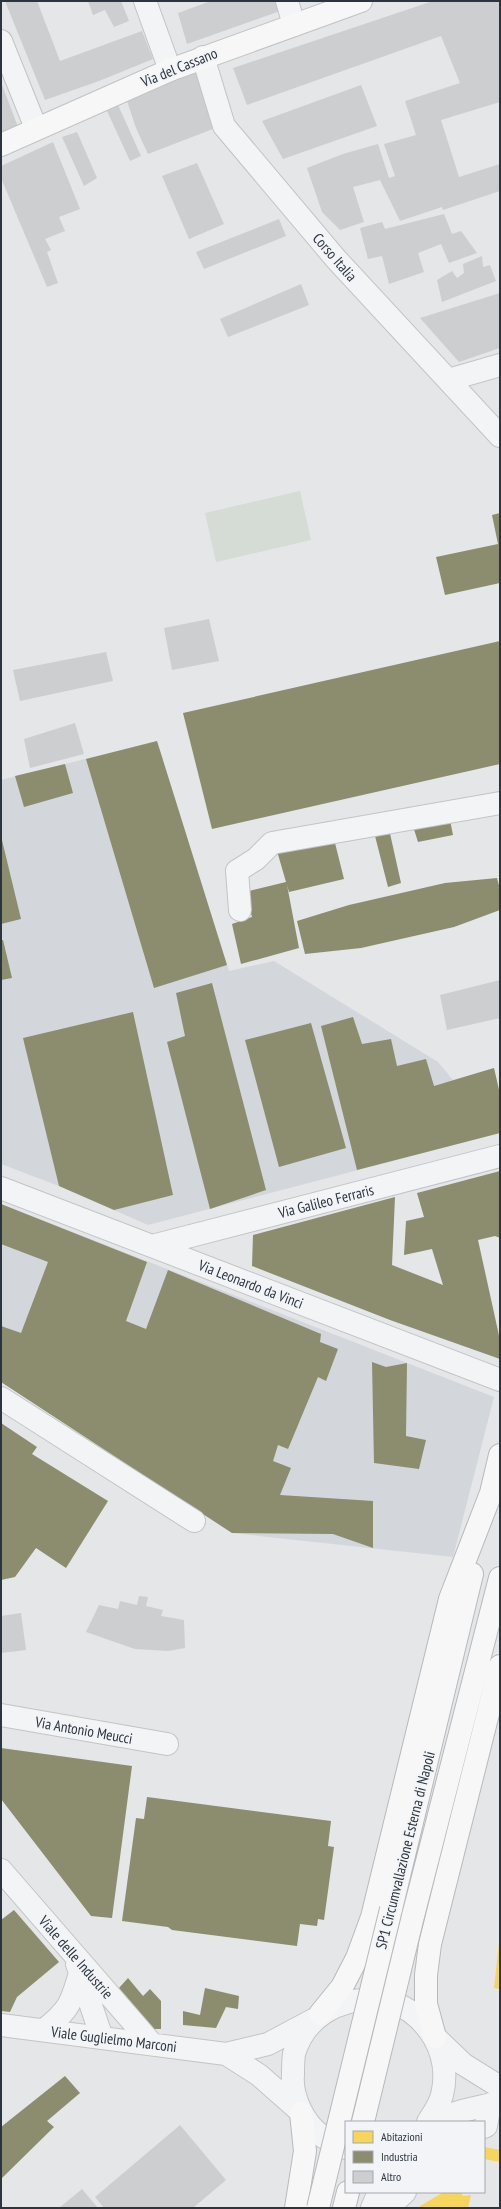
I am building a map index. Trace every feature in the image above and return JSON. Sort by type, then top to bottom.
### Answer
[{"type":"main road","name":"Via del Cassano","points":[[1,145],[36,128],[170,70],[361,1]]},
{"type":"main road","points":[[320,2014],[342,1987],[357,1958],[372,1917],[450,1599],[491,1493],[500,1455]]},
{"type":"main road","name":"SP1 Circumvallazione Esterna di Napoli","points":[[318,2208],[491,1493]]},
{"type":"main road","name":"SP1 Circumvallazione Esterna di Napoli","points":[[363,2121],[413,1916],[500,1578]]},
{"type":"main road","points":[[435,2037],[426,2004],[426,1975],[430,1944],[500,1666]]},
{"type":"main road","points":[[296,2208],[305,2151],[301,2113]]},
{"type":"main road","points":[[344,2208],[348,2193]]},
{"type":"street","points":[[145,1],[170,70]]},
{"type":"street","points":[[287,1],[294,25]]},
{"type":"street","points":[[1,41],[36,128]]},
{"type":"street","name":"Corso Italia","points":[[203,57],[224,126],[336,259],[500,436]]},
{"type":"street","points":[[448,380],[500,365]]},
{"type":"street","points":[[240,910],[237,871],[256,859],[272,843],[500,802]]},
{"type":"street","name":"Via Galileo Ferraris","points":[[152,1246],[500,1156]]},
{"type":"street","name":"Via Leonardo da Vinci","points":[[1,1188],[500,1380]]},
{"type":"street","points":[[1,1398],[194,1521]]},
{"type":"street","name":"Via Antonio Meucci","points":[[1,1715],[167,1744]]},
{"type":"street","name":"Viale delle Industrie","points":[[1,1870],[76,1963],[152,2044]]},
{"type":"street","points":[[44,2030],[63,2015],[72,1999],[76,1963]]},
{"type":"street","points":[[76,1963],[102,2038]]},
{"type":"street","points":[[301,2113],[292,2084],[294,2054],[308,2027],[320,2014],[331,2008],[359,1999],[389,2001],[415,2014],[435,2037],[497,2098]]},
{"type":"street","name":"Viale Guglielmo Marconi","points":[[1,2025],[226,2054],[268,2044],[300,2028],[320,2014]]},
{"type":"street","points":[[429,2121],[442,2095],[444,2065],[435,2037]]},
{"type":"street","name":"Viale Guglielmo Marconi","points":[[226,2054],[258,2075],[301,2113],[321,2135],[345,2147]]},
{"type":"street","points":[[431,2121],[497,2098]]},
{"type":"street","points":[[485,2126],[497,2098]]},
{"type":"street","points":[[372,2208],[379,2193]]},
{"type":"street","points":[[388,2208],[404,2193]]},
{"type":"shaded area","points":[[300,491],[311,540],[216,562],[205,513]]},
{"type":"shaded area","points":[[157,741],[229,971],[274,961],[438,1062],[453,1080],[494,1068],[500,1133],[148,1225],[59,1186],[1,1164],[1,780]]},
{"type":"shaded area","points":[[1,1204],[494,1397],[453,1557],[232,1533],[1,1382]]},
{"type":"building: Abitazioni","points":[[500,1943],[500,1989],[494,1988]]},
{"type":"building: Abitazioni","points":[[485,2147],[500,2150],[500,2162],[485,2159]]},
{"type":"building: Abitazioni","points":[[442,2193],[462,2193],[463,2196],[471,2195],[468,2208],[420,2208],[420,2206]]},
{"type":"building: Industria","points":[[500,513],[500,583],[445,595],[436,557],[498,544],[492,515]]},
{"type":"building: Industria","points":[[500,641],[500,764],[212,829],[183,713]]},
{"type":"building: Industria","points":[[157,741],[227,965],[154,988],[86,759]]},
{"type":"building: Industria","points":[[65,764],[73,793],[24,807],[15,776]]},
{"type":"building: Industria","points":[[449,815],[453,835],[418,842],[412,823]]},
{"type":"building: Industria","points":[[389,829],[401,883],[388,887],[374,832]]},
{"type":"building: Industria","points":[[1,836],[21,919],[1,924]]},
{"type":"building: Industria","points":[[334,839],[344,879],[289,892],[287,885],[299,948],[241,964],[232,924],[252,917],[245,892],[286,882],[277,851]]},
{"type":"building: Industria","points":[[497,878],[500,889],[500,910],[454,927],[361,948],[305,954],[297,921],[349,905],[445,883]]},
{"type":"building: Industria","points":[[1,940],[3,940],[12,978],[1,980]]},
{"type":"building: Industria","points":[[212,983],[266,1190],[210,1209],[167,1042],[185,1036],[176,993]]},
{"type":"building: Industria","points":[[133,1012],[173,1195],[114,1210],[59,1186],[23,1038]]},
{"type":"building: Industria","points":[[353,1017],[362,1044],[391,1039],[397,1066],[426,1059],[434,1086],[494,1068],[500,1094],[500,1133],[357,1170],[321,1026]]},
{"type":"building: Industria","points":[[311,1023],[346,1148],[279,1167],[245,1040]]},
{"type":"building: Industria","points":[[500,1171],[500,1238],[495,1236],[478,1240],[500,1340],[500,1359],[390,1320],[252,1266],[253,1235],[395,1197],[392,1265],[443,1285],[432,1249],[404,1255],[406,1221],[424,1217],[417,1193]]},
{"type":"building: Industria","points":[[1,1204],[147,1262],[126,1321],[146,1329],[168,1270],[321,1334],[320,1342],[338,1349],[326,1381],[318,1377],[288,1449],[278,1445],[273,1461],[291,1468],[280,1495],[373,1501],[373,1548],[333,1534],[232,1533],[1,1382],[1,1326],[21,1333],[48,1262],[1,1244]]},
{"type":"building: Industria","points":[[372,1362],[386,1367],[407,1363],[406,1436],[426,1440],[419,1469],[374,1463]]},
{"type":"building: Industria","points":[[1,1423],[37,1447],[32,1454],[108,1501],[66,1568],[36,1548],[15,1577],[1,1580]]},
{"type":"building: Industria","points":[[1,1748],[132,1766],[112,1918],[91,1916],[1,1799]]},
{"type":"building: Industria","points":[[147,1797],[331,1821],[328,1846],[334,1847],[324,1920],[318,1919],[317,1926],[300,1924],[297,1946],[172,1930],[168,1927],[122,1921],[136,1818],[144,1819]]},
{"type":"building: Industria","points":[[14,1910],[59,1962],[17,1997],[10,2012],[1,2011],[1,1920]]},
{"type":"building: Industria","points":[[128,1978],[143,1996],[150,1989],[161,2001],[161,2029],[153,2029],[119,1988]]},
{"type":"building: Industria","points":[[205,1988],[239,1996],[238,2009],[226,2007],[216,2028],[183,2025],[183,2011],[200,2015]]},
{"type":"building: Industria","points":[[65,2076],[80,2093],[47,2121],[54,2127],[1,2179],[1,2127]]},
{"type":"building: Altro","points":[[5,1],[37,1],[60,61],[142,31],[153,59],[99,81],[45,100]]},
{"type":"building: Altro","points":[[88,1],[121,1],[129,21],[114,27],[105,10],[93,15]]},
{"type":"building: Altro","points":[[211,1],[280,1],[283,10],[187,44],[178,13]]},
{"type":"building: Altro","points":[[433,1],[500,1],[500,102],[441,120],[459,177],[500,164],[500,191],[443,210],[442,207],[400,221],[380,180],[353,187],[364,222],[340,230],[322,212],[307,168],[343,154],[378,144],[389,178],[395,176],[384,144],[416,135],[405,101],[460,83],[441,36],[247,105],[233,68]]},
{"type":"building: Altro","points":[[199,68],[218,127],[148,154],[136,128],[127,101]]},
{"type":"building: Altro","points":[[1,82],[18,127],[1,134]]},
{"type":"building: Altro","points":[[361,85],[377,126],[283,159],[262,121]]},
{"type":"building: Altro","points":[[118,105],[141,156],[130,161],[107,111]]},
{"type":"building: Altro","points":[[77,132],[97,178],[84,186],[62,137]]},
{"type":"building: Altro","points":[[53,142],[80,209],[59,217],[65,231],[45,239],[51,250],[47,252],[58,283],[47,287],[1,178],[1,166]]},
{"type":"building: Altro","points":[[197,163],[224,224],[189,239],[162,176]]},
{"type":"building: Altro","points":[[444,214],[452,234],[461,231],[477,253],[449,263],[441,244],[418,253],[424,272],[389,284],[382,256],[368,259],[360,228],[382,222],[385,229]]},
{"type":"building: Altro","points":[[279,219],[286,236],[204,269],[196,252]]},
{"type":"building: Altro","points":[[482,256],[483,267],[490,265],[496,281],[442,302],[437,280],[452,271],[457,278],[464,273],[463,264]]},
{"type":"building: Altro","points":[[301,284],[309,305],[228,337],[220,319]]},
{"type":"building: Altro","points":[[500,293],[500,348],[459,362],[420,318]]},
{"type":"building: Altro","points":[[209,619],[219,661],[172,670],[164,628]]},
{"type":"building: Altro","points":[[106,652],[113,681],[20,701],[13,670]]},
{"type":"building: Altro","points":[[75,723],[84,754],[30,768],[24,739]]},
{"type":"building: Altro","points":[[500,980],[500,1018],[447,1030],[440,995]]},
{"type":"building: Altro","points":[[139,1596],[148,1597],[146,1606],[163,1610],[161,1616],[184,1620],[185,1648],[168,1651],[135,1649],[86,1632],[99,1605],[118,1609],[120,1601],[137,1605]]},
{"type":"building: Altro","points":[[21,1613],[26,1650],[1,1653],[1,1616]]},
{"type":"building: Altro","points":[[180,2125],[226,2180],[193,2208],[104,2208],[95,2197]]},
{"type":"building: Altro","points":[[82,2189],[98,2208],[59,2208]]}]
